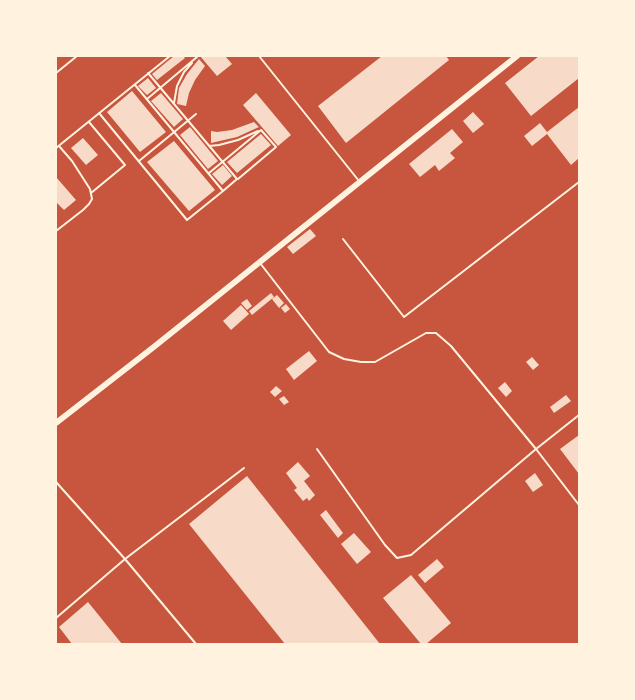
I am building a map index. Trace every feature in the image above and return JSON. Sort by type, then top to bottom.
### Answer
[{"type":"main road","points":[[56,423],[155,346],[517,56]]},
{"type":"lane","points":[[56,73],[77,56]]},
{"type":"lane","points":[[56,148],[170,56]]},
{"type":"lane","points":[[259,56],[360,182]]},
{"type":"lane","points":[[147,99],[196,57]]},
{"type":"lane","points":[[174,103],[177,86],[184,72],[196,57]]},
{"type":"lane","points":[[148,73],[237,179]]},
{"type":"lane","points":[[135,85],[223,191]]},
{"type":"lane","points":[[99,114],[187,220],[276,147],[261,130]]},
{"type":"lane","points":[[138,161],[196,114]]},
{"type":"lane","points":[[89,122],[125,165],[91,193]]},
{"type":"lane","points":[[208,173],[261,130]]},
{"type":"lane","points":[[209,146],[220,145],[238,140],[261,130]]},
{"type":"lane","points":[[56,231],[89,204],[92,199],[90,188],[82,175],[59,146]]},
{"type":"lane","points":[[343,239],[404,317],[579,182]]},
{"type":"lane","points":[[260,262],[329,352],[344,359],[361,362],[375,362],[426,333],[436,333],[451,346],[536,449],[579,505]]},
{"type":"lane","points":[[317,449],[397,558],[411,555],[536,449],[579,415]]},
{"type":"lane","points":[[56,618],[125,560],[244,468]]},
{"type":"lane","points":[[56,482],[125,560],[196,644]]},
{"type":"building","points":[[174,56],[183,56],[185,58],[157,80],[152,74]]},
{"type":"building","points":[[200,56],[225,56],[232,64],[217,76]]},
{"type":"building","points":[[382,56],[446,56],[449,60],[346,143],[318,106]]},
{"type":"building","points":[[539,56],[579,56],[579,78],[531,116],[505,83]]},
{"type":"building","points":[[199,59],[205,66],[195,80],[189,93],[186,106],[177,104],[179,88],[187,74]]},
{"type":"building","points":[[148,78],[156,88],[147,95],[138,86]]},
{"type":"building","points":[[132,91],[166,132],[140,152],[107,112]]},
{"type":"building","points":[[161,93],[183,119],[174,127],[151,101]]},
{"type":"building","points":[[256,93],[291,135],[278,146],[243,105]]},
{"type":"building","points":[[579,107],[579,158],[571,165],[547,134],[532,146],[524,136],[540,123],[547,132]]},
{"type":"building","points":[[473,112],[484,124],[473,133],[463,121]]},
{"type":"building","points":[[254,122],[259,127],[237,137],[211,143],[211,131],[217,132],[232,130]]},
{"type":"building","points":[[190,127],[218,161],[208,169],[180,135]]},
{"type":"building","points":[[452,129],[463,142],[450,153],[455,158],[439,171],[435,165],[420,177],[409,164]]},
{"type":"building","points":[[261,134],[271,145],[237,173],[227,162]]},
{"type":"building","points":[[83,138],[98,155],[86,165],[71,148]]},
{"type":"building","points":[[174,141],[215,190],[189,211],[147,162]]},
{"type":"building","points":[[223,165],[232,176],[222,185],[212,174]]},
{"type":"building","points":[[56,177],[76,200],[64,210],[57,203],[56,204]]},
{"type":"building","points":[[310,229],[316,236],[293,254],[287,247]]},
{"type":"building","points":[[271,293],[274,297],[252,315],[249,311]]},
{"type":"building","points":[[277,295],[284,303],[279,308],[272,299]]},
{"type":"building","points":[[247,299],[252,306],[247,310],[241,303]]},
{"type":"building","points":[[286,304],[290,309],[285,313],[281,308]]},
{"type":"building","points":[[241,305],[249,314],[231,330],[223,321]]},
{"type":"building","points":[[309,351],[317,361],[294,380],[286,369]]},
{"type":"building","points":[[532,357],[539,365],[533,370],[526,362]]},
{"type":"building","points":[[505,382],[512,391],[506,397],[498,388]]},
{"type":"building","points":[[276,386],[282,391],[275,397],[270,392]]},
{"type":"building","points":[[566,395],[571,401],[554,413],[550,407]]},
{"type":"building","points":[[284,396],[289,402],[284,405],[279,399]]},
{"type":"building","points":[[579,435],[579,474],[560,449]]},
{"type":"building","points":[[298,462],[310,476],[304,481],[315,495],[309,501],[307,498],[303,501],[294,490],[297,488],[286,473]]},
{"type":"building","points":[[535,473],[543,485],[533,492],[525,481]]},
{"type":"building","points":[[247,476],[380,644],[285,644],[189,524]]},
{"type":"building","points":[[326,510],[343,533],[338,538],[320,515]]},
{"type":"building","points":[[354,533],[371,552],[357,564],[341,544]]},
{"type":"building","points":[[437,559],[444,567],[425,583],[418,575]]},
{"type":"building","points":[[411,575],[451,623],[426,644],[421,644],[383,598]]},
{"type":"building","points":[[88,602],[122,644],[72,644],[59,627]]}]
